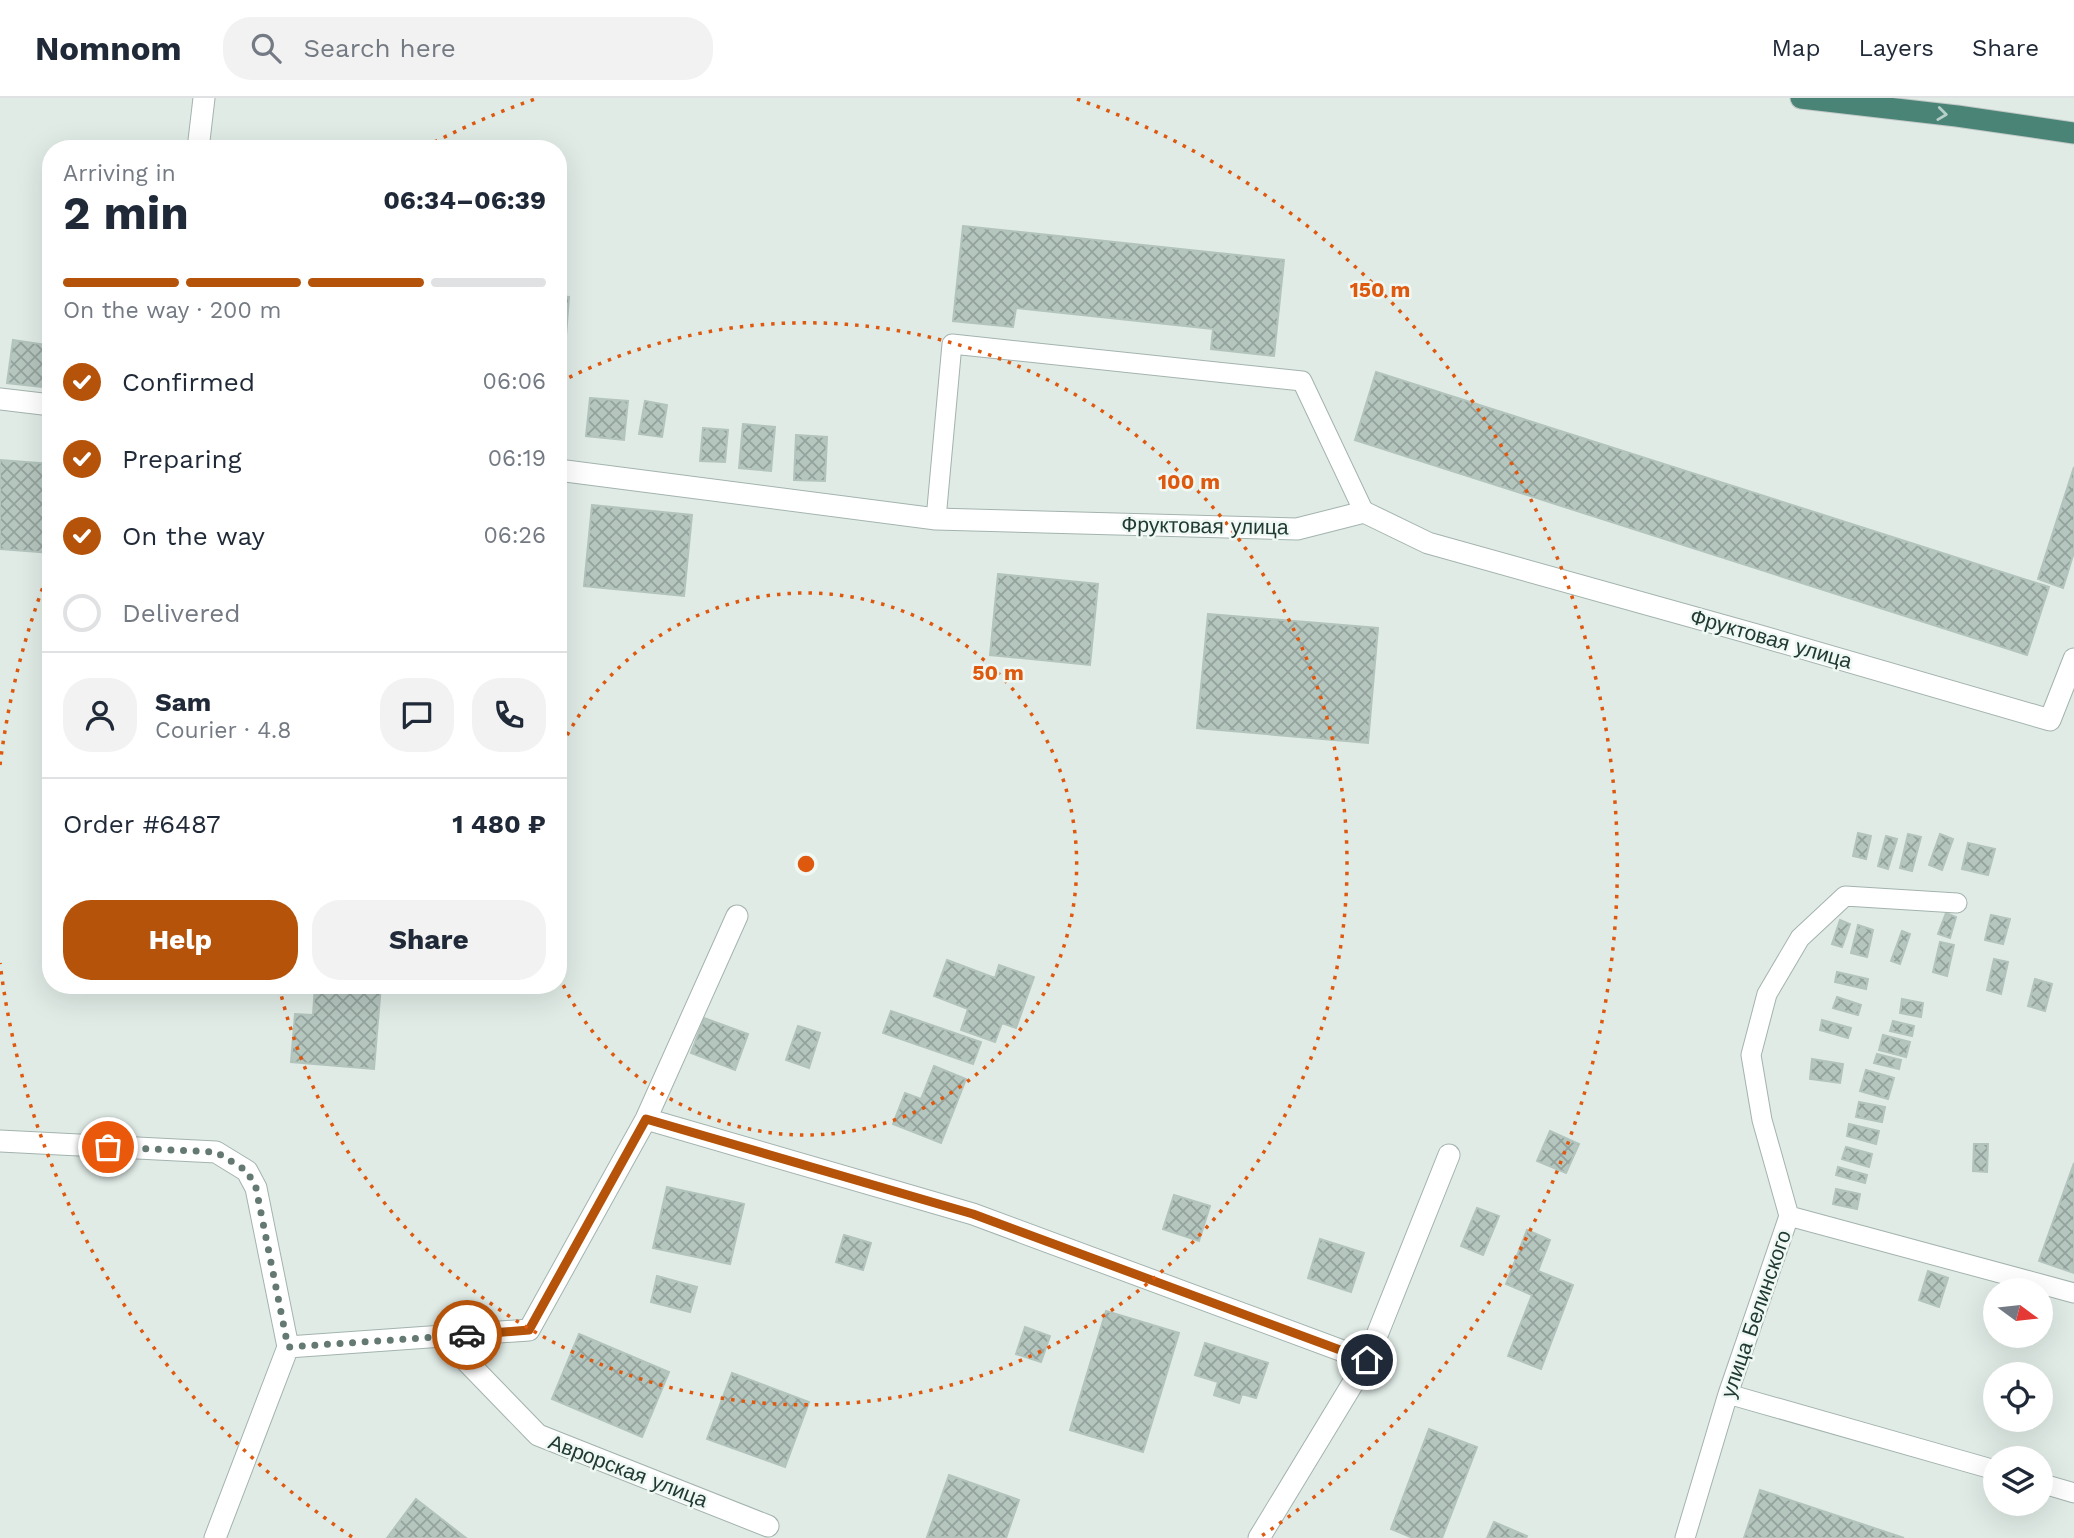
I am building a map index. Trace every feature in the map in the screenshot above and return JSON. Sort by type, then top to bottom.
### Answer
[{"type":"highway","points":[[1801,98],[2074,133]]},
{"type":"street","points":[[199,140],[204,98]]},
{"type":"street","points":[[0,399],[42,404]]},
{"type":"street","name":"Фруктовая улица","points":[[567,471],[936,519],[1297,529],[1364,512],[1428,543],[2050,720],[2074,659]]},
{"type":"street","points":[[288,1347],[529,1330],[646,1119],[737,916]]},
{"type":"street","points":[[646,1119],[973,1214],[1367,1360]]},
{"type":"street","points":[[0,1141],[216,1152],[247,1171],[256,1188],[288,1347],[215,1538]]},
{"type":"street","points":[[1259,1538],[1367,1360],[1449,1156]]},
{"type":"street","name":"Аврорская улица","points":[[442,1336],[538,1435],[768,1526]]},
{"type":"lane","points":[[936,519],[952,344],[1302,382],[1364,512]]},
{"type":"lane","name":"улица Белинского","points":[[1685,1538],[1728,1394],[1789,1216],[1762,1120],[1751,1055],[1767,994],[1800,938],[1845,896],[1957,903]]},
{"type":"lane","points":[[1789,1216],[2074,1293]]},
{"type":"lane","points":[[1728,1394],[1983,1467]]},
{"type":"lane","points":[[2053,1487],[2074,1493]]},
{"type":"building","points":[[963,226],[1284,260],[1274,356],[1211,349],[1213,329],[1016,308],[1013,327],[953,321]]},
{"type":"building","points":[[13,340],[42,344],[42,387],[7,383]]},
{"type":"building","points":[[1376,372],[2049,587],[2027,655],[1355,440]]},
{"type":"building","points":[[590,398],[628,401],[624,440],[586,436]]},
{"type":"building","points":[[645,401],[667,405],[662,437],[639,434]]},
{"type":"building","points":[[743,424],[775,427],[771,471],[739,468]]},
{"type":"building","points":[[703,428],[728,430],[725,462],[700,461]]},
{"type":"building","points":[[796,435],[827,437],[825,481],[794,480]]},
{"type":"building","points":[[0,460],[42,463],[42,552],[0,549]]},
{"type":"building","points":[[2074,467],[2074,552],[2063,588],[2038,579]]},
{"type":"building","points":[[592,505],[692,515],[684,596],[584,586]]},
{"type":"building","points":[[998,574],[1098,584],[1090,665],[990,655]]},
{"type":"building","points":[[1208,614],[1378,628],[1368,743],[1197,728]]},
{"type":"building","points":[[1858,833],[1871,836],[1866,859],[1853,856]]},
{"type":"building","points":[[1908,834],[1921,837],[1912,871],[1900,868]]},
{"type":"building","points":[[1940,834],[1953,839],[1942,870],[1929,865]]},
{"type":"building","points":[[1886,836],[1897,839],[1888,869],[1878,866]]},
{"type":"building","points":[[1968,843],[1995,849],[1988,875],[1962,869]]},
{"type":"building","points":[[1946,913],[1956,917],[1950,938],[1938,934]]},
{"type":"building","points":[[1991,915],[2010,919],[2003,944],[1985,940]]},
{"type":"building","points":[[1840,920],[1850,924],[1842,947],[1832,944]]},
{"type":"building","points":[[1858,925],[1873,930],[1867,957],[1851,953]]},
{"type":"building","points":[[1902,931],[1910,934],[1900,964],[1891,961]]},
{"type":"building","points":[[1940,942],[1954,945],[1947,976],[1933,972]]},
{"type":"building","points":[[1994,959],[2008,962],[2001,994],[1987,990]]},
{"type":"building","points":[[947,960],[995,978],[999,965],[1034,977],[1016,1028],[1002,1023],[995,1042],[961,1030],[968,1009],[934,996]]},
{"type":"building","points":[[1837,972],[1868,979],[1866,989],[1835,982]]},
{"type":"building","points":[[2035,979],[2052,984],[2045,1011],[2028,1006]]},
{"type":"building","points":[[314,994],[380,994],[374,1069],[291,1062],[295,1014],[313,1015]]},
{"type":"building","points":[[1837,997],[1861,1005],[1858,1015],[1833,1008]]},
{"type":"building","points":[[1902,999],[1923,1003],[1921,1017],[1900,1013]]},
{"type":"building","points":[[891,1011],[981,1042],[973,1064],[883,1033]]},
{"type":"building","points":[[704,1018],[748,1034],[735,1070],[691,1053]]},
{"type":"building","points":[[1822,1020],[1851,1028],[1848,1038],[1820,1030]]},
{"type":"building","points":[[1893,1021],[1914,1026],[1912,1036],[1890,1031]]},
{"type":"building","points":[[798,1026],[820,1033],[809,1068],[786,1060]]},
{"type":"building","points":[[1883,1035],[1910,1042],[1906,1057],[1879,1050]]},
{"type":"building","points":[[1877,1054],[1901,1060],[1899,1069],[1874,1063]]},
{"type":"building","points":[[1812,1059],[1843,1064],[1840,1083],[1810,1079]]},
{"type":"building","points":[[934,1066],[966,1079],[941,1143],[893,1124],[905,1093],[921,1099]]},
{"type":"building","points":[[1866,1070],[1894,1078],[1888,1099],[1860,1091]]},
{"type":"building","points":[[1859,1102],[1885,1107],[1882,1122],[1856,1117]]},
{"type":"building","points":[[1849,1124],[1879,1131],[1876,1144],[1847,1136]]},
{"type":"building","points":[[1550,1131],[1579,1144],[1566,1173],[1537,1161]]},
{"type":"building","points":[[1974,1144],[1988,1144],[1987,1172],[1973,1171]]},
{"type":"building","points":[[1846,1147],[1872,1154],[1869,1167],[1842,1159]]},
{"type":"building","points":[[2074,1163],[2074,1273],[2039,1261]]},
{"type":"building","points":[[1838,1167],[1867,1175],[1865,1183],[1836,1175]]},
{"type":"building","points":[[667,1187],[744,1204],[730,1264],[653,1248]]},
{"type":"building","points":[[1836,1189],[1860,1194],[1857,1209],[1833,1204]]},
{"type":"building","points":[[1174,1195],[1210,1206],[1199,1241],[1163,1229]]},
{"type":"building","points":[[1477,1208],[1499,1216],[1483,1255],[1461,1246]]},
{"type":"building","points":[[1527,1230],[1550,1240],[1538,1271],[1573,1285],[1541,1369],[1508,1356],[1532,1295],[1506,1284]]},
{"type":"building","points":[[844,1235],[871,1243],[863,1270],[836,1262]]},
{"type":"building","points":[[1320,1239],[1364,1253],[1351,1292],[1308,1278]]},
{"type":"building","points":[[1928,1271],[1948,1278],[1939,1307],[1919,1300]]},
{"type":"building","points":[[657,1276],[697,1287],[690,1312],[651,1302]]},
{"type":"building","points":[[1106,1311],[1179,1333],[1143,1452],[1070,1430]]},
{"type":"building","points":[[1025,1327],[1050,1336],[1041,1362],[1016,1354]]},
{"type":"building","points":[[579,1334],[669,1372],[642,1437],[552,1399]]},
{"type":"building","points":[[1205,1343],[1268,1363],[1256,1398],[1242,1394],[1239,1403],[1214,1395],[1218,1382],[1195,1375]]},
{"type":"building","points":[[732,1373],[809,1402],[785,1467],[707,1439]]},
{"type":"building","points":[[1429,1429],[1477,1447],[1442,1538],[1413,1538],[1391,1529]]},
{"type":"building","points":[[949,1475],[1019,1500],[1006,1538],[927,1537]]},
{"type":"building","points":[[1760,1490],[1904,1538],[1744,1538]]},
{"type":"building","points":[[416,1499],[466,1538],[387,1538]]},
{"type":"building","points":[[1494,1522],[1527,1536],[1487,1538]]},
{"type":"way so far","points":[[108,1147],[216,1152],[247,1171],[256,1188],[288,1347],[467,1335]]},
{"type":"route","points":[[467,1335],[529,1330],[646,1119],[973,1214],[1367,1360]]}]
